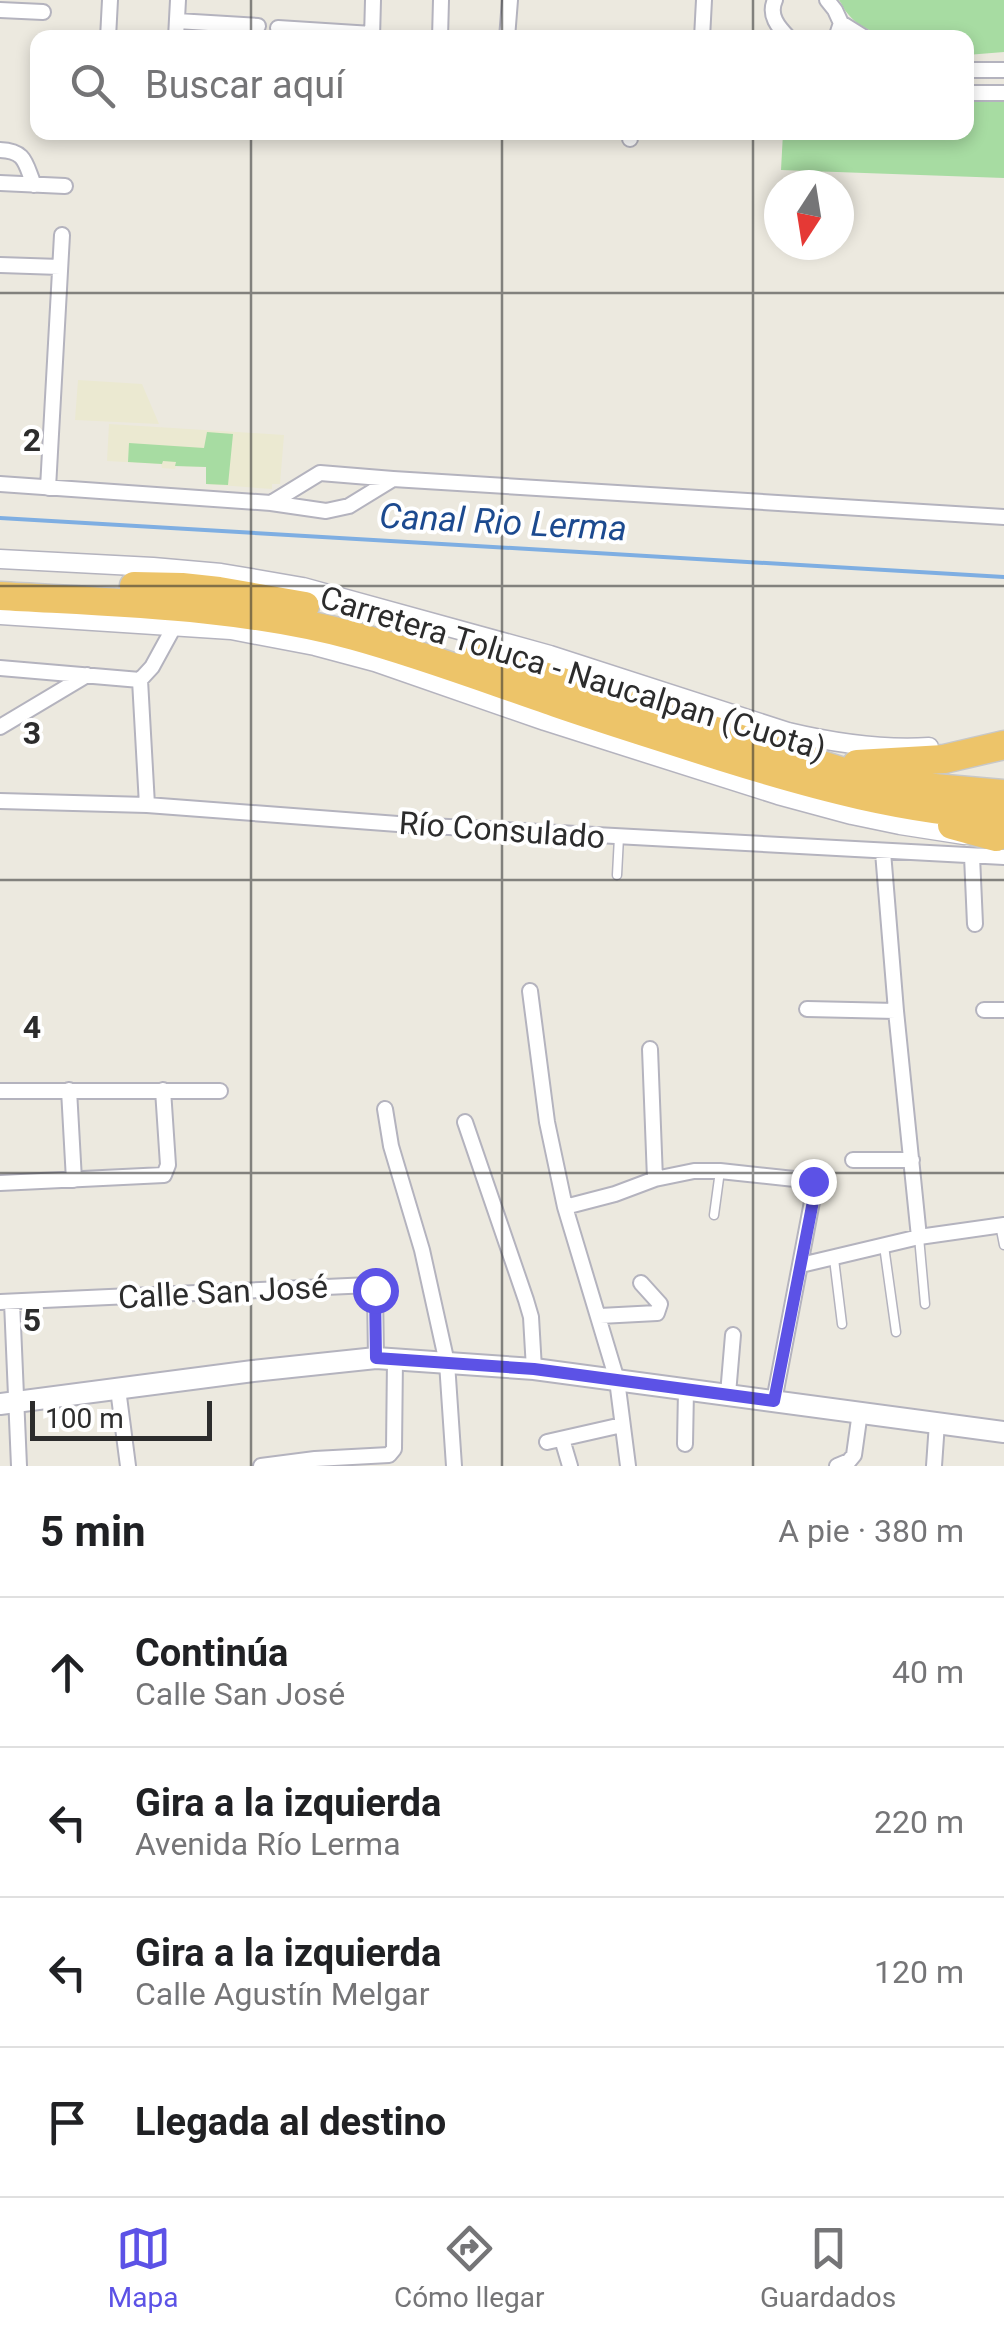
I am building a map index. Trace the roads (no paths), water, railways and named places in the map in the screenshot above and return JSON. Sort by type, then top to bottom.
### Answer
[{"type":"highway","name":"Carretera Toluca - Naucalpan (Cuota)","points":[[0,578],[182,587],[334,612],[850,774],[900,785],[1004,794]]},
{"type":"highway","name":"Carretera Toluca - Naucalpan (Cuota)","points":[[0,596],[196,608],[337,632],[788,777],[904,806],[1002,837]]},
{"type":"highway","points":[[819,763],[944,760],[1004,743]]},
{"type":"main road","points":[[8,1404],[253,1371],[386,1358],[534,1369],[1004,1432]]},
{"type":"street","points":[[108,30],[110,0]]},
{"type":"street","points":[[176,30],[178,0]]},
{"type":"street","points":[[372,30],[373,0]]},
{"type":"street","points":[[440,30],[441,0]]},
{"type":"street","points":[[508,30],[510,0]]},
{"type":"street","points":[[702,30],[704,0]]},
{"type":"street","points":[[827,0],[835,10],[838,30]]},
{"type":"street","points":[[773,1],[773,17],[783,30]]},
{"type":"street","points":[[0,10],[43,12]]},
{"type":"street","points":[[177,21],[230,30]]},
{"type":"street","points":[[247,30],[258,26]]},
{"type":"street","points":[[278,28],[288,30]]},
{"type":"street","points":[[974,70],[1004,70]]},
{"type":"street","points":[[974,93],[1004,93]]},
{"type":"street","points":[[0,150],[19,154],[34,185]]},
{"type":"street","points":[[0,183],[64,186]]},
{"type":"street","points":[[48,488],[62,235]]},
{"type":"street","points":[[0,265],[60,267]]},
{"type":"street","points":[[271,503],[320,474],[1004,516]]},
{"type":"street","points":[[0,484],[271,503],[326,511],[349,506],[393,479]]},
{"type":"street","points":[[0,559],[170,568],[303,587],[534,650],[820,740],[918,748],[1004,743]]},
{"type":"street","points":[[0,615],[231,630],[315,646],[375,662],[545,721],[796,800],[900,825],[1002,837]]},
{"type":"street","points":[[148,805],[140,680],[176,625]]},
{"type":"street","points":[[0,668],[140,680]]},
{"type":"street","points":[[0,727],[87,674]]},
{"type":"street","name":"Río Consulado","points":[[0,800],[148,805],[429,826],[972,856],[1002,837]]},
{"type":"street","points":[[883,852],[920,1237]]},
{"type":"street","points":[[972,856],[974,924]]},
{"type":"street","points":[[530,991],[547,1122],[565,1207],[617,1380],[628,1466]]},
{"type":"street","points":[[807,1009],[896,1011]]},
{"type":"street","points":[[984,1010],[1004,1010]]},
{"type":"street","points":[[650,1049],[655,1179]]},
{"type":"street","points":[[68,1090],[74,1180]]},
{"type":"street","points":[[0,1182],[164,1175],[168,1166],[163,1090]]},
{"type":"street","points":[[0,1091],[220,1091]]},
{"type":"street","points":[[384,1109],[422,1250],[446,1363],[454,1466]]},
{"type":"street","points":[[466,1122],[531,1316],[534,1369]]},
{"type":"street","points":[[853,1160],[912,1160]]},
{"type":"street","points":[[565,1207],[694,1171],[808,1179],[815,1183],[774,1401]]},
{"type":"street","points":[[801,1265],[920,1237],[1002,1225]]},
{"type":"street","points":[[600,1316],[658,1313],[660,1304],[641,1283]]},
{"type":"street","name":"Calle San José","points":[[6,1302],[370,1285],[375,1290],[386,1358]]},
{"type":"street","points":[[6,1302],[8,1404],[19,1466]]},
{"type":"street","points":[[728,1394],[734,1334]]},
{"type":"street","points":[[260,1466],[389,1455],[394,1449],[386,1358]]},
{"type":"street","points":[[118,1390],[128,1466]]},
{"type":"street","points":[[684,1444],[686,1390]]},
{"type":"street","points":[[837,1466],[854,1455],[860,1412]]},
{"type":"street","points":[[934,1466],[937,1423]]},
{"type":"street","points":[[570,1466],[554,1440],[622,1425]]},
{"type":"lane","points":[[618,875],[619,837]]},
{"type":"lane","points":[[714,1215],[720,1171]]},
{"type":"lane","points":[[1002,1225],[1004,1245]]},
{"type":"lane","points":[[920,1237],[926,1304]]},
{"type":"lane","points":[[884,1246],[896,1332]]},
{"type":"lane","points":[[834,1259],[842,1324]]},
{"type":"waterway","name":"Canal Rio Lerma","points":[[0,518],[1004,577]]}]
